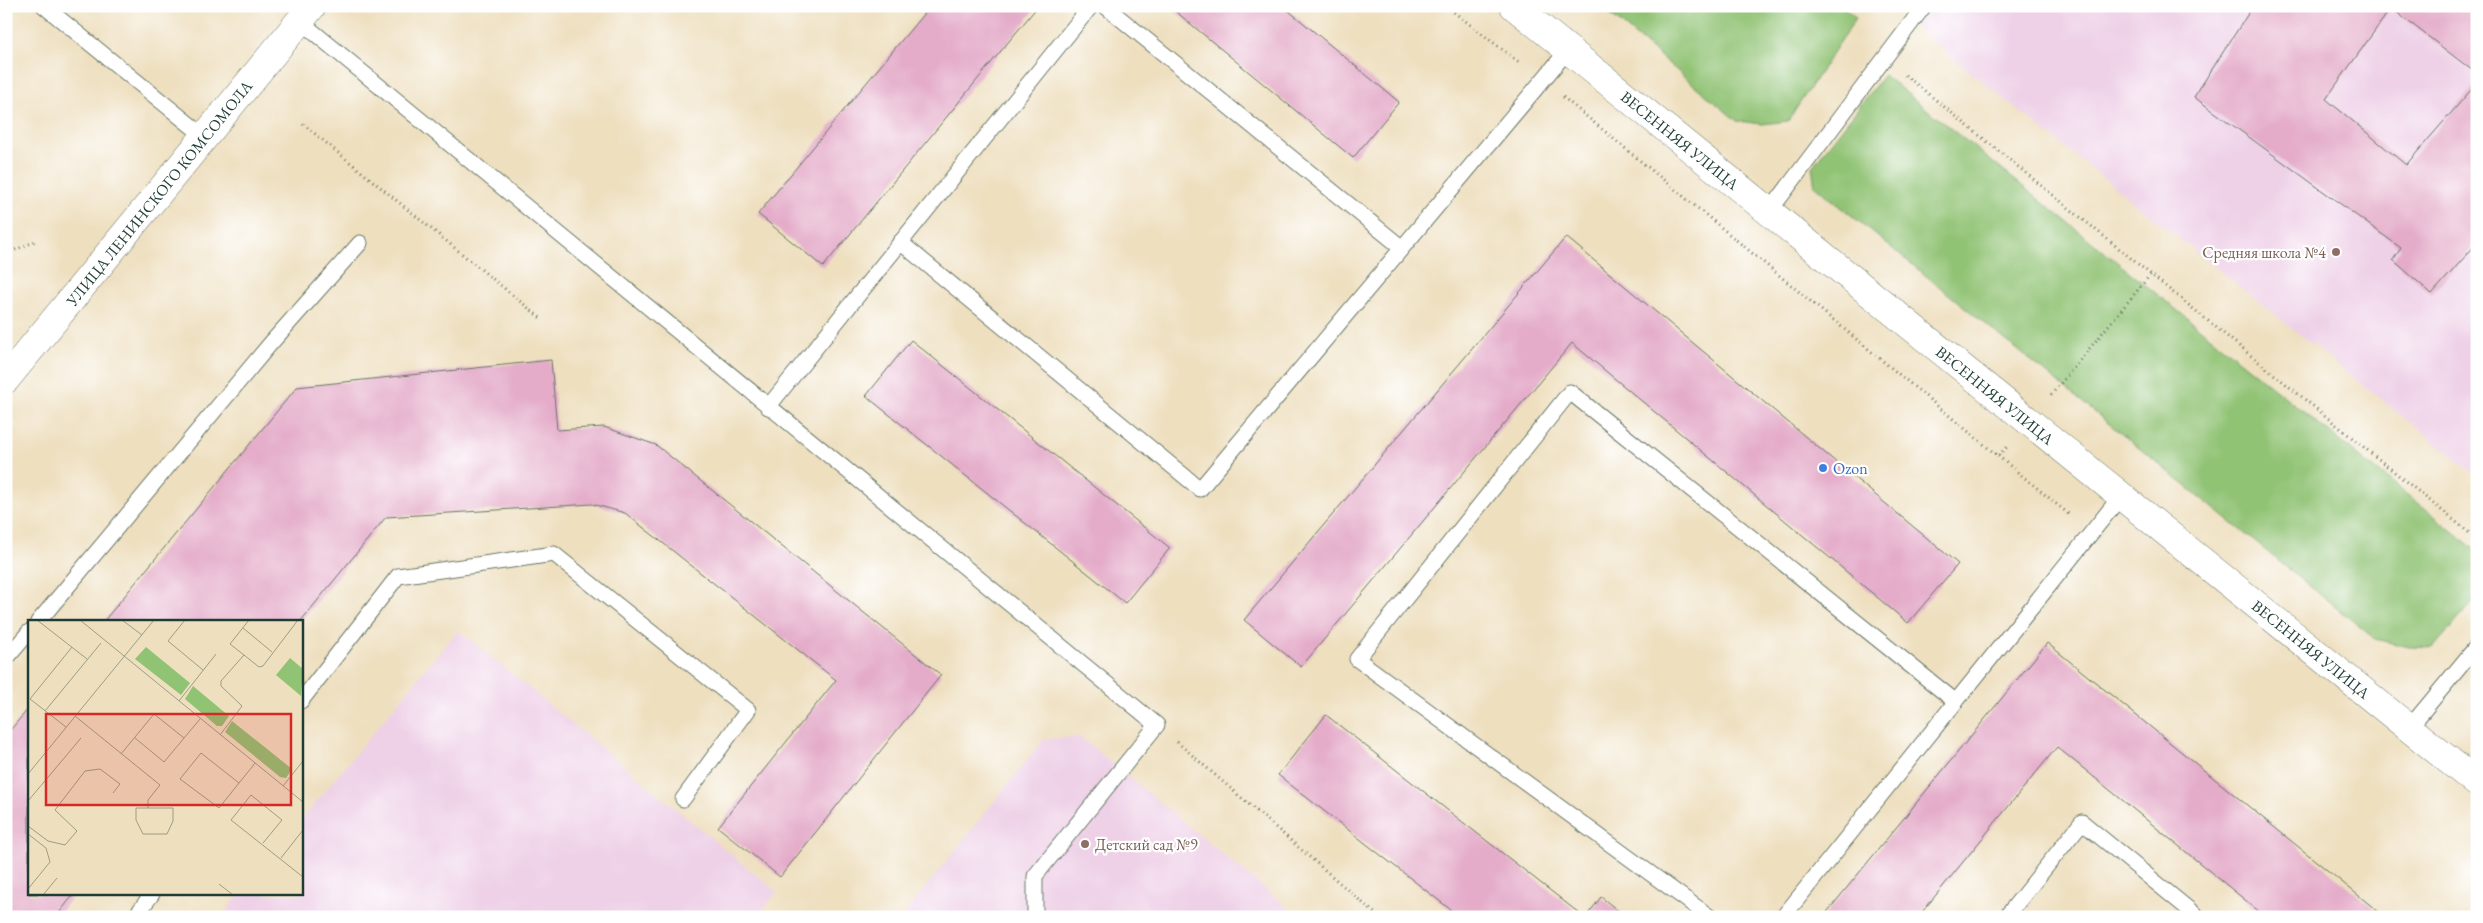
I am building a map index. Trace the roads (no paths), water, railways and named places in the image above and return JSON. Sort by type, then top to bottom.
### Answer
[{"type":"street","name":"ВЕСЕННЯЯ УЛИЦА","points":[[1514,6],[2477,783]]},
{"type":"street","name":"УЛИЦА ЛЕНИНСКОГО КОМСОМОЛА","points":[[6,379],[306,13]]},
{"type":"lane","points":[[44,6],[205,137]]},
{"type":"lane","points":[[768,407],[1091,6]]},
{"type":"lane","points":[[1104,6],[1401,247]]},
{"type":"lane","points":[[1769,212],[1924,6]]},
{"type":"lane","points":[[306,13],[768,407],[1157,725],[1034,876],[1035,917]]},
{"type":"lane","points":[[900,242],[1200,489],[1568,50]]},
{"type":"lane","points":[[40,620],[271,343],[360,244]]},
{"type":"lane","points":[[1710,917],[1357,659],[1570,392],[1956,702]]},
{"type":"lane","points":[[1784,917],[2121,496]]},
{"type":"lane","points":[[302,700],[398,576],[554,554],[748,710],[683,799]]},
{"type":"lane","points":[[6,659],[28,633]]},
{"type":"lane","points":[[2409,728],[2477,646]]},
{"type":"lane","points":[[2006,917],[2082,822],[2198,917]]},
{"type":"lane","points":[[135,917],[151,896]]},
{"type":"place","name":"Средняя школа №4","points":[[2336,252]]},
{"type":"place","name":"Ozon","points":[[1823,468]]},
{"type":"place","name":"Детский сад №9","points":[[1085,844]]}]
